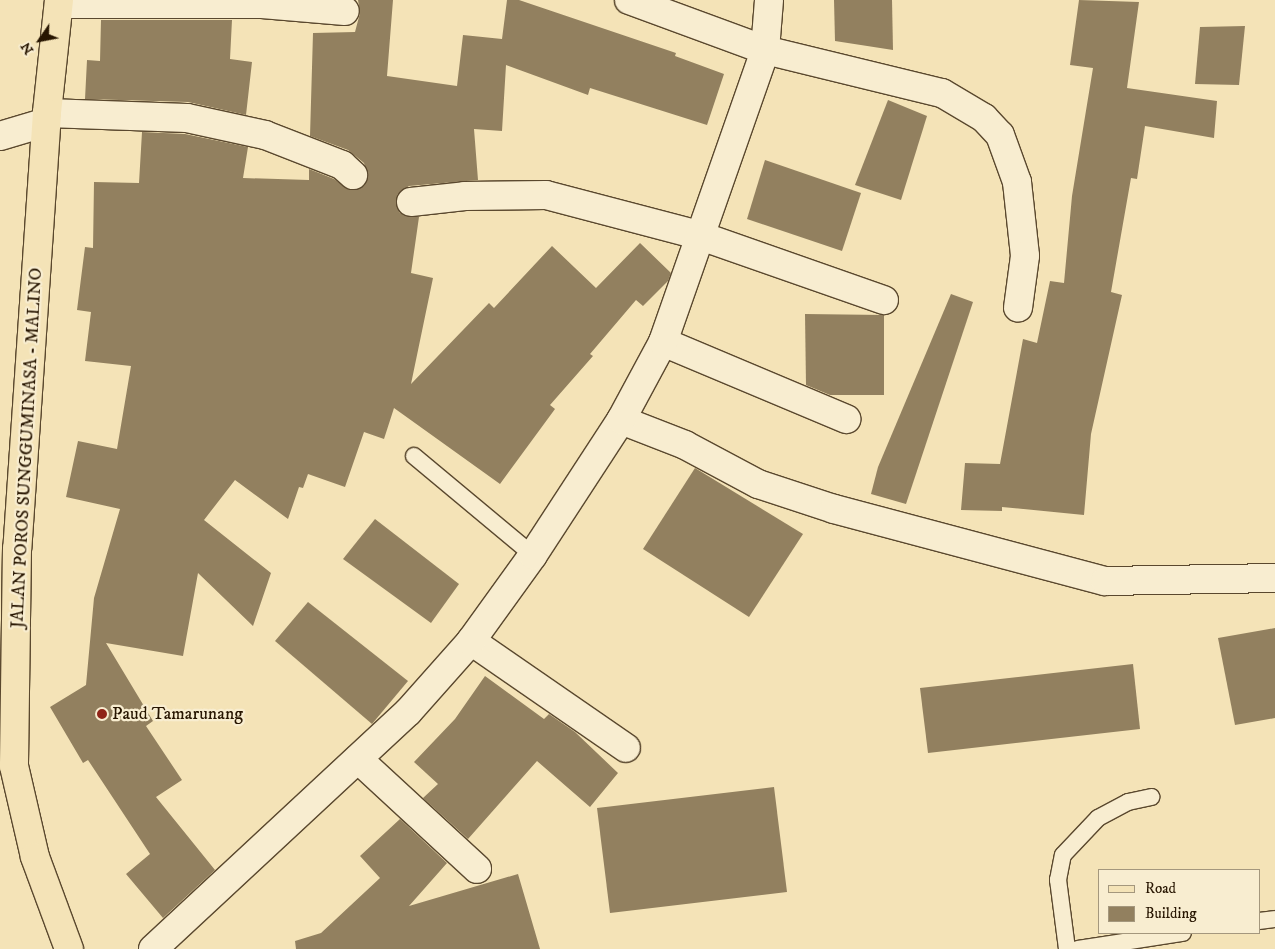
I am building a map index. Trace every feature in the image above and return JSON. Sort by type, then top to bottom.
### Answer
[{"type":"main road","name":"JALAN POROS SUNGGUMINASA - MALINO","points":[[59,2],[9,547],[7,768],[35,856],[69,949]]},
{"type":"street","points":[[629,0],[765,50],[942,93],[984,118],[1000,135],[1017,182],[1025,256],[1018,308]]},
{"type":"street","points":[[153,949],[408,712],[471,641],[533,555],[621,420],[663,342],[698,235],[765,50],[768,0]]},
{"type":"street","points":[[59,2],[262,4],[345,11]]},
{"type":"street","points":[[0,136],[47,118],[187,118],[281,141],[342,165],[353,175]]},
{"type":"street","points":[[411,202],[474,196],[546,195],[698,235],[884,300]]},
{"type":"street","points":[[663,342],[846,419]]},
{"type":"street","points":[[621,420],[685,445],[768,487],[916,533],[1105,581],[1275,578]]},
{"type":"street","points":[[471,641],[626,748]]},
{"type":"street","points":[[358,759],[477,869]]},
{"type":"lane","points":[[414,456],[533,555]]},
{"type":"lane","points":[[1067,949],[1058,880],[1063,856],[1098,818],[1128,802],[1151,797]]},
{"type":"lane","points":[[1260,921],[1275,918]]},
{"type":"lane","points":[[1078,949],[1176,934]]},
{"type":"building","points":[[358,0],[393,0],[387,76],[457,86],[463,35],[502,39],[507,0],[519,0],[676,53],[675,56],[724,74],[707,125],[590,88],[588,95],[506,65],[502,131],[474,129],[478,180],[409,186],[397,195],[399,212],[405,216],[419,217],[411,273],[433,278],[411,384],[489,303],[494,308],[552,246],[596,288],[640,243],[671,273],[668,281],[643,306],[636,300],[590,354],[593,356],[550,405],[555,409],[500,484],[394,408],[384,439],[364,432],[345,487],[308,474],[303,488],[299,487],[288,519],[235,480],[204,520],[271,573],[253,626],[198,573],[183,656],[106,643],[153,721],[146,726],[182,780],[156,797],[215,870],[163,918],[126,874],[150,854],[88,760],[83,763],[50,707],[86,685],[94,598],[120,509],[66,497],[78,441],[117,449],[131,366],[85,361],[91,312],[77,310],[85,247],[93,248],[94,182],[139,183],[142,132],[185,134],[248,147],[243,178],[309,180],[309,169],[334,179],[349,190],[364,186],[368,178],[364,163],[348,150],[310,136],[313,33],[355,32],[360,13]]},
{"type":"building","points":[[834,0],[892,0],[893,50],[835,41]]},
{"type":"building","points":[[1079,0],[1139,2],[1127,88],[1217,101],[1214,138],[1145,126],[1137,179],[1131,178],[1111,292],[1122,295],[1091,434],[1084,515],[1002,507],[1002,511],[961,510],[965,463],[1000,464],[1023,339],[1037,343],[1050,281],[1064,283],[1072,196],[1093,68],[1070,65]]},
{"type":"building","points":[[101,20],[232,20],[230,59],[252,62],[246,115],[188,102],[85,99],[87,60],[100,61]]},
{"type":"building","points":[[1245,26],[1239,85],[1195,84],[1200,27]]},
{"type":"building","points":[[888,100],[927,116],[901,200],[855,185]]},
{"type":"building","points":[[765,160],[861,193],[842,251],[747,219]]},
{"type":"building","points":[[951,294],[973,302],[906,504],[871,494],[878,467]]},
{"type":"building","points":[[805,314],[884,315],[884,395],[830,395],[806,385]]},
{"type":"building","points":[[695,468],[803,534],[749,617],[643,549]]},
{"type":"building","points":[[375,519],[459,584],[431,623],[343,559]]},
{"type":"building","points":[[308,602],[408,681],[372,724],[275,641]]},
{"type":"building","points":[[1275,628],[1275,718],[1235,725],[1218,638]]},
{"type":"building","points":[[1133,664],[1140,729],[928,753],[920,688]]},
{"type":"building","points":[[485,676],[544,719],[549,714],[575,732],[618,773],[590,807],[537,761],[468,839],[423,798],[438,784],[414,762],[455,719]]},
{"type":"building","points":[[774,787],[787,892],[610,913],[597,808]]},
{"type":"building","points":[[400,819],[447,863],[409,906],[518,874],[540,949],[296,949],[295,941],[321,933],[380,878],[360,856]]},
{"type":"place","name":"Paud Tamarunang","points":[[102,714]]}]
